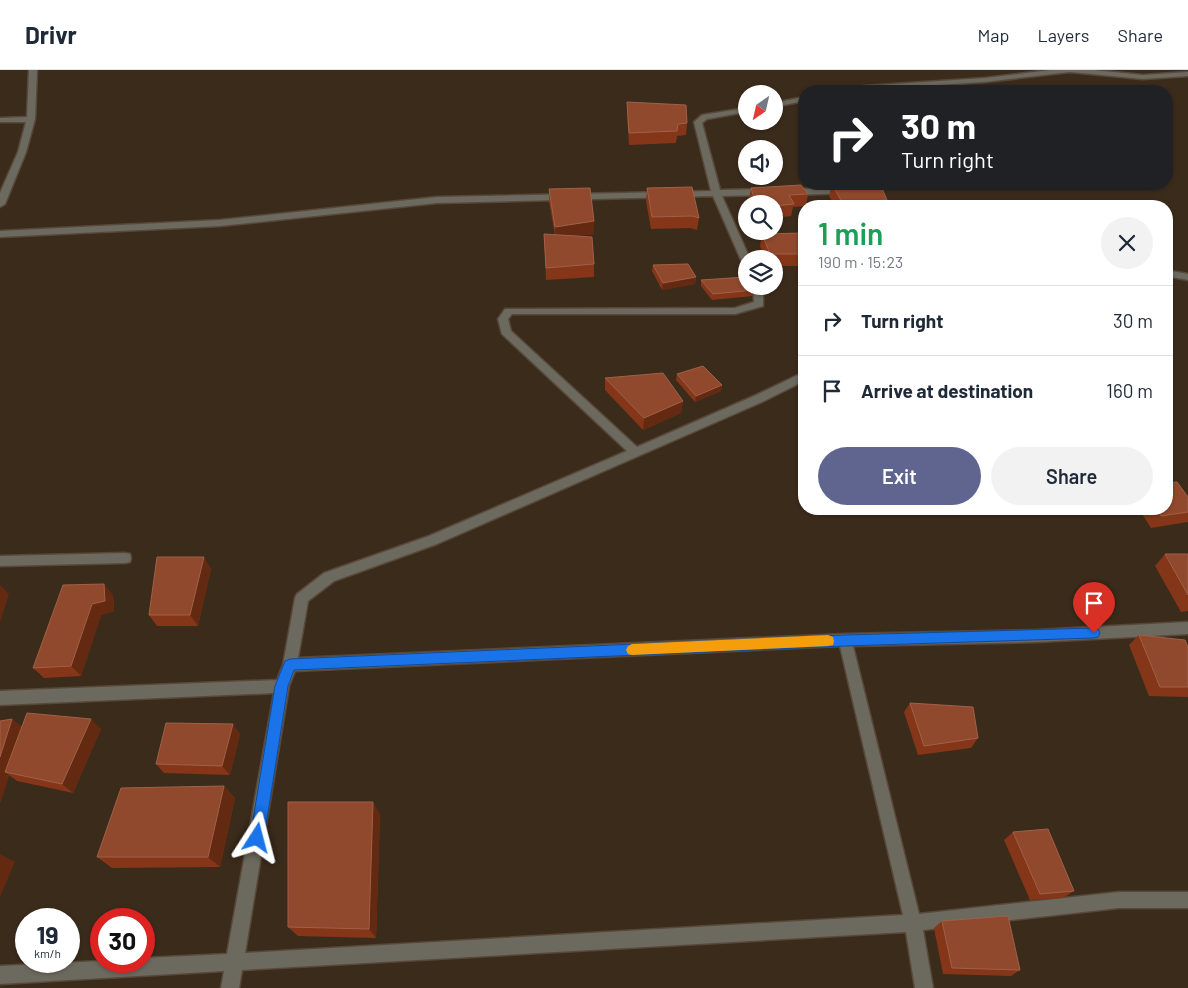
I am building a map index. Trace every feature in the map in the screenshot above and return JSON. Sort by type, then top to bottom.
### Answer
[{"type":"street","points":[[0,204],[22,152],[31,118],[33,70]]},
{"type":"street","points":[[909,85],[985,80],[1070,70],[1143,77],[1188,74]]},
{"type":"street","points":[[783,103],[798,100]]},
{"type":"street","points":[[738,111],[705,117],[698,122],[716,192],[742,250]]},
{"type":"street","points":[[0,120],[31,118]]},
{"type":"street","points":[[0,234],[220,223],[437,200],[716,192],[859,191]]},
{"type":"street","points":[[1173,274],[1188,277]]},
{"type":"street","points":[[635,452],[506,332],[503,319],[509,311],[735,311],[759,304],[758,295]]},
{"type":"street","points":[[230,988],[282,686],[290,665],[302,598],[328,577],[433,540],[758,399],[798,379]]},
{"type":"street","points":[[0,561],[125,558]]},
{"type":"street","points":[[290,665],[845,640],[1037,636],[1188,628]]},
{"type":"street","points":[[845,640],[913,923],[924,988]]},
{"type":"street","points":[[0,698],[282,686]]},
{"type":"street","points":[[0,975],[913,923],[1119,900],[1188,900]]},
{"type":"building","points":[[627,102],[686,105],[687,123],[678,124],[677,131],[629,133]]},
{"type":"building","points":[[798,185],[798,190],[805,190],[808,194],[789,195],[794,204],[783,205],[783,195],[753,195],[751,188]]},
{"type":"building","points":[[692,187],[699,218],[692,216],[652,217],[647,188]]},
{"type":"building","points":[[590,188],[594,221],[555,227],[549,189]]},
{"type":"building","points":[[835,190],[883,190],[887,200],[841,200]]},
{"type":"building","points":[[798,233],[798,254],[783,254],[783,250],[768,250],[764,240],[783,240],[783,234]]},
{"type":"building","points":[[544,234],[592,237],[594,264],[546,268]]},
{"type":"building","points":[[688,264],[696,277],[663,283],[653,265]]},
{"type":"building","points":[[738,278],[738,292],[713,294],[701,280]]},
{"type":"building","points":[[703,366],[722,385],[696,396],[677,374]]},
{"type":"building","points":[[663,373],[683,401],[644,418],[605,378]]},
{"type":"building","points":[[1173,482],[1177,482],[1188,497],[1188,512],[1173,514]]},
{"type":"building","points":[[1165,554],[1188,554],[1188,595]]},
{"type":"building","points":[[157,557],[204,557],[190,615],[149,615]]},
{"type":"building","points":[[104,584],[105,601],[92,604],[71,666],[33,668],[63,585]]},
{"type":"building","points":[[1139,635],[1185,640],[1188,647],[1188,687],[1160,687]]},
{"type":"building","points":[[910,703],[973,707],[978,738],[924,746]]},
{"type":"building","points":[[27,713],[91,719],[62,784],[5,772]]},
{"type":"building","points":[[12,719],[0,757],[0,721]]},
{"type":"building","points":[[166,723],[233,724],[222,766],[156,764]]},
{"type":"building","points":[[224,786],[208,857],[97,857],[121,788]]},
{"type":"building","points":[[288,802],[373,802],[369,929],[288,927]]},
{"type":"building","points":[[1048,829],[1074,891],[1040,894],[1013,832]]},
{"type":"building","points":[[1008,916],[1020,970],[952,968],[942,921]]},
{"type":"slow traffic","points":[[632,650],[828,641]]},
{"type":"route","points":[[257,838],[282,686],[290,665],[845,640],[1094,633]]}]
